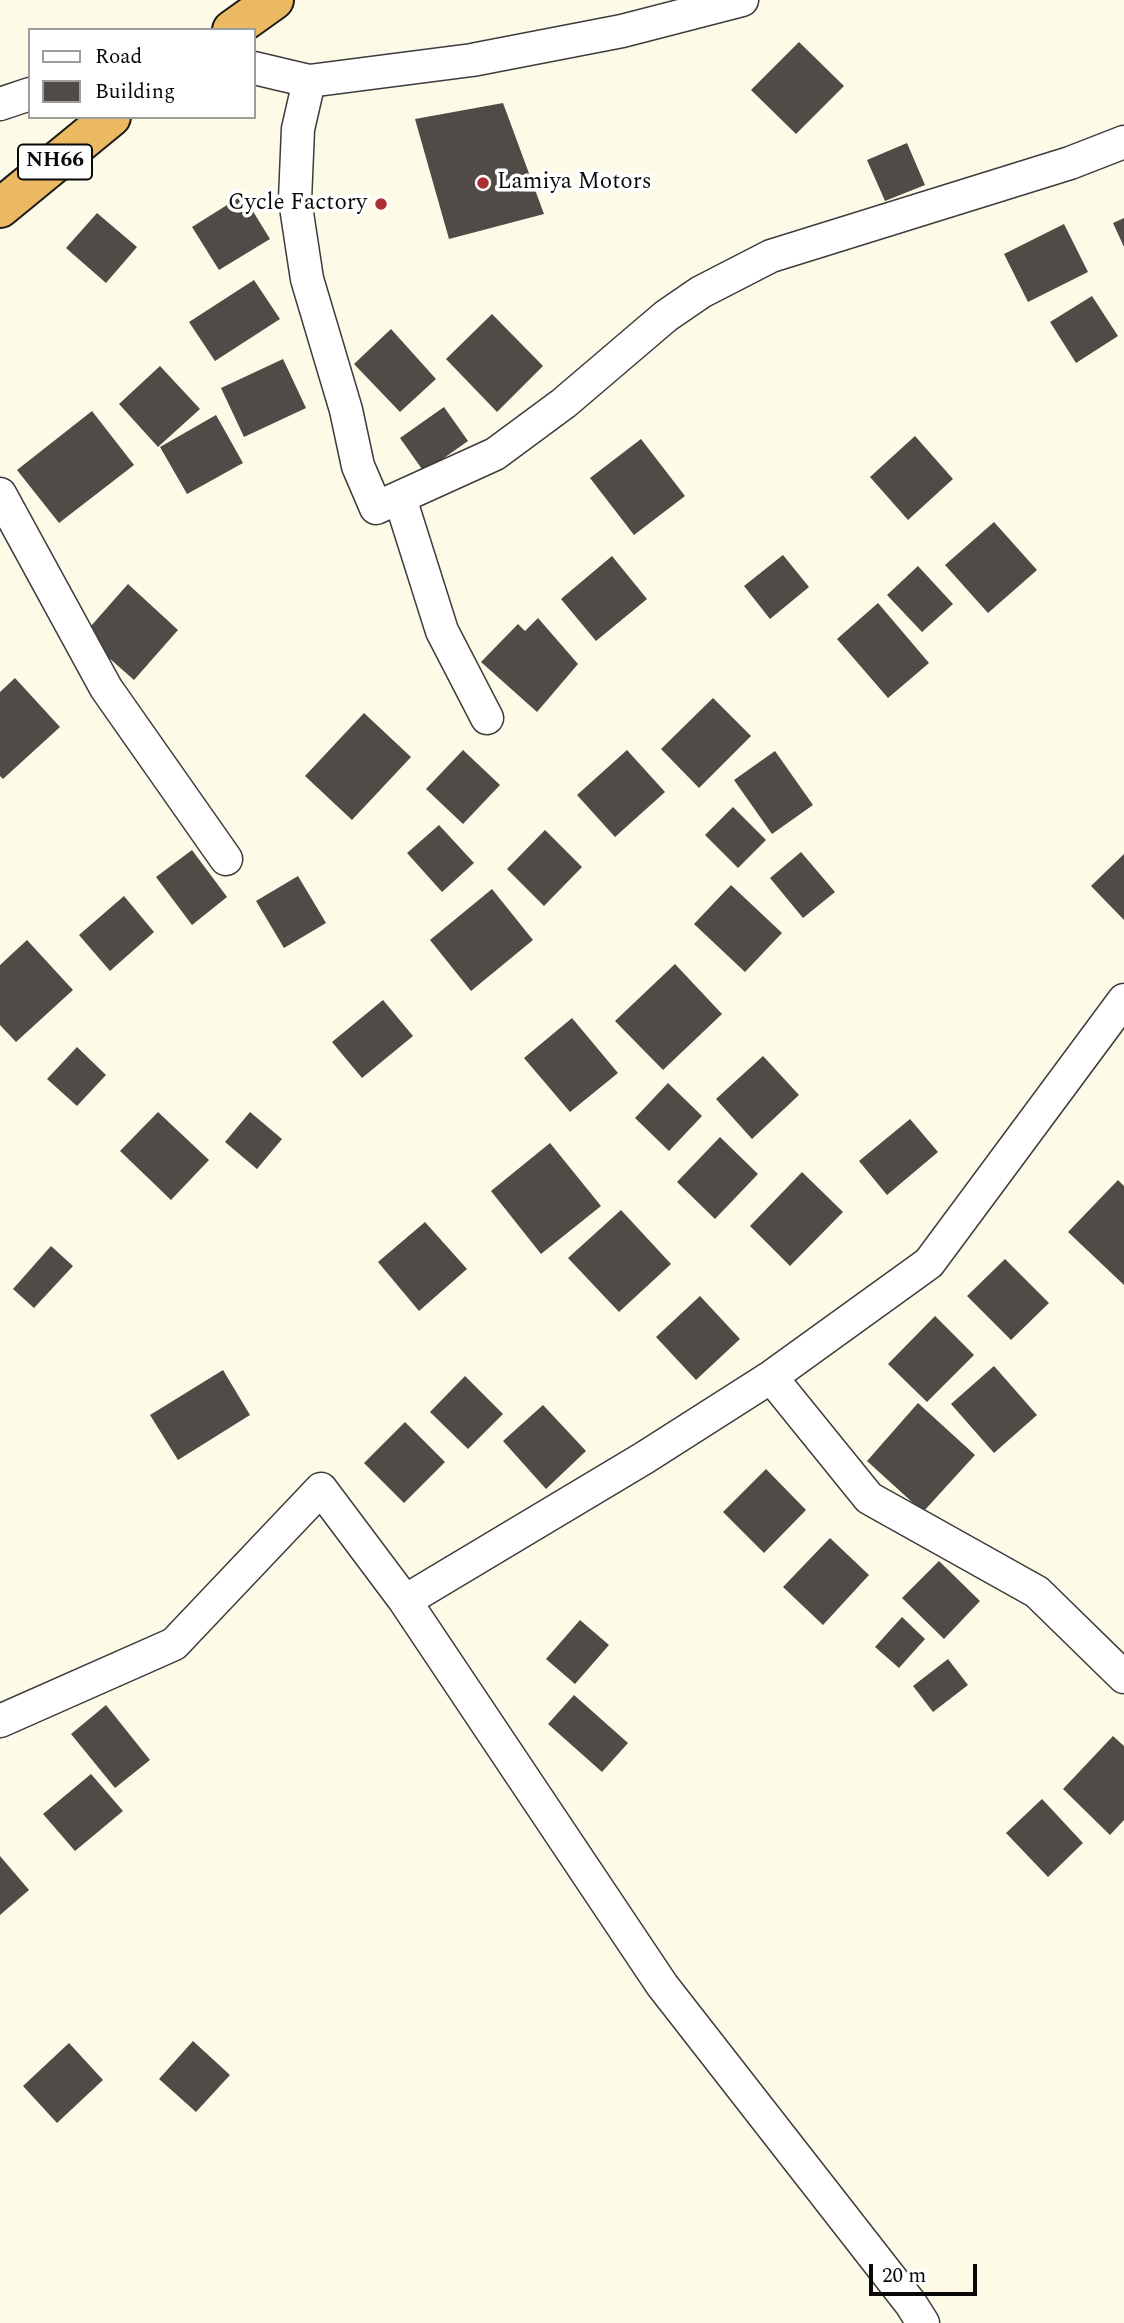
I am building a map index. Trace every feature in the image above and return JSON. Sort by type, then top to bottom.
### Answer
[{"type":"highway","points":[[235,28],[274,0]]},
{"type":"highway","name":"NH66","points":[[0,208],[109,119]]},
{"type":"street","points":[[256,68],[309,81],[486,57],[622,31],[742,0]]},
{"type":"street","points":[[309,81],[298,129],[295,200],[307,279],[363,477],[376,508],[495,454],[564,403],[666,316],[701,292],[771,256],[1045,171],[1124,142]]},
{"type":"street","points":[[0,104],[28,95]]},
{"type":"street","points":[[0,494],[106,688],[226,859]]},
{"type":"street","points":[[400,498],[442,631],[487,718]]},
{"type":"street","points":[[405,1601],[644,1458],[771,1377],[929,1263],[1124,1000]]},
{"type":"street","points":[[771,1377],[869,1498],[1037,1592],[1124,1677]]},
{"type":"street","points":[[0,1721],[174,1644],[321,1489],[405,1601],[662,1985],[911,2304],[923,2323]]},
{"type":"building","points":[[799,42],[844,86],[796,134],[751,90]]},
{"type":"building","name":"Lamiya Motors","points":[[503,103],[544,214],[449,239],[415,119]]},
{"type":"building","points":[[907,143],[925,185],[885,201],[867,160]]},
{"type":"building","points":[[243,195],[270,239],[219,270],[192,227]]},
{"type":"building","points":[[97,213],[137,247],[106,283],[66,248]]},
{"type":"building","points":[[1124,218],[1124,247],[1113,223]]},
{"type":"building","points":[[1064,224],[1088,272],[1028,302],[1004,254]]},
{"type":"building","points":[[254,280],[280,319],[215,361],[189,322]]},
{"type":"building","points":[[1092,296],[1118,336],[1076,363],[1050,322]]},
{"type":"building","points":[[492,314],[543,366],[497,412],[446,359]]},
{"type":"building","points":[[391,329],[436,379],[400,412],[354,364]]},
{"type":"building","points":[[283,359],[306,408],[244,437],[221,388]]},
{"type":"building","points":[[160,366],[200,409],[158,447],[119,404]]},
{"type":"building","points":[[444,407],[468,441],[424,472],[400,438]]},
{"type":"building","points":[[92,411],[134,465],[59,523],[17,470]]},
{"type":"building","points":[[216,415],[243,463],[187,494],[160,447]]},
{"type":"building","points":[[915,436],[953,479],[908,520],[870,477]]},
{"type":"building","points":[[641,439],[685,496],[634,535],[590,478]]},
{"type":"building","points":[[994,522],[1037,570],[988,613],[945,565]]},
{"type":"building","points":[[783,555],[809,587],[770,619],[744,586]]},
{"type":"building","points":[[612,556],[647,599],[596,641],[561,599]]},
{"type":"building","points":[[918,566],[953,604],[922,632],[887,595]]},
{"type":"building","points":[[128,584],[178,630],[134,680],[83,635]]},
{"type":"building","points":[[878,603],[929,663],[888,698],[837,639]]},
{"type":"building","points":[[538,618],[578,664],[537,712],[481,662],[518,624],[525,631]]},
{"type":"building","points":[[15,678],[60,727],[3,779],[0,776],[0,692]]},
{"type":"building","points":[[713,698],[751,736],[699,788],[661,749]]},
{"type":"building","points":[[364,713],[411,757],[352,820],[305,776]]},
{"type":"building","points":[[463,750],[500,785],[463,824],[426,789]]},
{"type":"building","points":[[627,750],[665,792],[615,837],[577,795]]},
{"type":"building","points":[[775,751],[813,805],[772,834],[734,780]]},
{"type":"building","points":[[733,807],[766,840],[738,868],[705,835]]},
{"type":"building","points":[[439,825],[474,863],[442,892],[407,853]]},
{"type":"building","points":[[545,830],[582,867],[544,906],[507,869]]},
{"type":"building","points":[[192,850],[227,897],[192,925],[156,877]]},
{"type":"building","points":[[801,852],[835,892],[803,918],[770,878]]},
{"type":"building","points":[[1124,854],[1124,920],[1091,886]]},
{"type":"building","points":[[298,876],[326,923],[284,948],[256,901]]},
{"type":"building","points":[[731,885],[782,933],[745,972],[694,924]]},
{"type":"building","points":[[492,889],[533,940],[471,991],[430,940]]},
{"type":"building","points":[[124,896],[154,932],[110,971],[79,935]]},
{"type":"building","points":[[27,940],[73,990],[16,1042],[0,1025],[0,965]]},
{"type":"building","points":[[675,964],[722,1014],[663,1070],[615,1021]]},
{"type":"building","points":[[383,1000],[413,1036],[362,1078],[332,1042]]},
{"type":"building","points":[[572,1018],[618,1073],[570,1112],[524,1058]]},
{"type":"building","points":[[77,1047],[106,1075],[77,1106],[47,1079]]},
{"type":"building","points":[[763,1056],[799,1095],[752,1139],[716,1099]]},
{"type":"building","points":[[668,1083],[702,1116],[669,1151],[635,1118]]},
{"type":"building","points":[[158,1112],[209,1160],[171,1200],[120,1151]]},
{"type":"building","points":[[250,1112],[282,1139],[257,1169],[225,1142]]},
{"type":"building","points":[[910,1119],[938,1152],[887,1195],[859,1161]]},
{"type":"building","points":[[720,1137],[758,1174],[715,1219],[677,1182]]},
{"type":"building","points":[[550,1143],[601,1206],[541,1254],[491,1191]]},
{"type":"building","points":[[802,1172],[843,1212],[790,1266],[750,1226]]},
{"type":"building","points":[[1118,1180],[1124,1186],[1124,1285],[1068,1232]]},
{"type":"building","points":[[621,1210],[671,1264],[619,1312],[568,1258]]},
{"type":"building","points":[[425,1222],[467,1269],[419,1311],[378,1262]]},
{"type":"building","points":[[51,1246],[73,1266],[34,1308],[13,1289]]},
{"type":"building","points":[[1005,1259],[1049,1303],[1011,1340],[967,1296]]},
{"type":"building","points":[[700,1296],[740,1339],[696,1380],[656,1337]]},
{"type":"building","points":[[935,1316],[974,1355],[927,1402],[888,1364]]},
{"type":"building","points":[[994,1366],[1037,1415],[994,1453],[951,1404]]},
{"type":"building","points":[[223,1370],[250,1415],[178,1460],[150,1415]]},
{"type":"building","points":[[465,1376],[503,1414],[468,1449],[430,1412]]},
{"type":"building","points":[[918,1403],[975,1455],[923,1512],[867,1461]]},
{"type":"building","points":[[543,1405],[586,1451],[546,1489],[503,1441]]},
{"type":"building","points":[[405,1422],[445,1462],[404,1503],[364,1463]]},
{"type":"building","points":[[766,1469],[806,1510],[764,1553],[723,1512]]},
{"type":"building","points":[[830,1538],[869,1575],[823,1625],[783,1587]]},
{"type":"building","points":[[939,1561],[980,1601],[944,1639],[902,1598]]},
{"type":"building","points":[[902,1617],[925,1639],[899,1668],[875,1647]]},
{"type":"building","points":[[580,1620],[609,1645],[575,1684],[546,1659]]},
{"type":"building","points":[[948,1659],[968,1685],[933,1712],[913,1686]]},
{"type":"building","points":[[574,1695],[628,1743],[602,1772],[548,1724]]},
{"type":"building","points":[[106,1705],[150,1760],[115,1788],[71,1734]]},
{"type":"building","points":[[1113,1736],[1124,1746],[1124,1820],[1110,1835],[1063,1789]]},
{"type":"building","points":[[91,1774],[123,1811],[75,1851],[43,1814]]},
{"type":"building","points":[[1042,1799],[1083,1843],[1048,1877],[1006,1833]]},
{"type":"building","points":[[0,1856],[29,1890],[0,1915]]},
{"type":"building","points":[[193,2041],[230,2075],[196,2112],[159,2079]]},
{"type":"building","points":[[69,2043],[103,2080],[57,2123],[23,2086]]},
{"type":"place","name":"Lamiya Motors","points":[[483,183]]},
{"type":"place","name":"Cycle Factory","points":[[381,204]]}]
